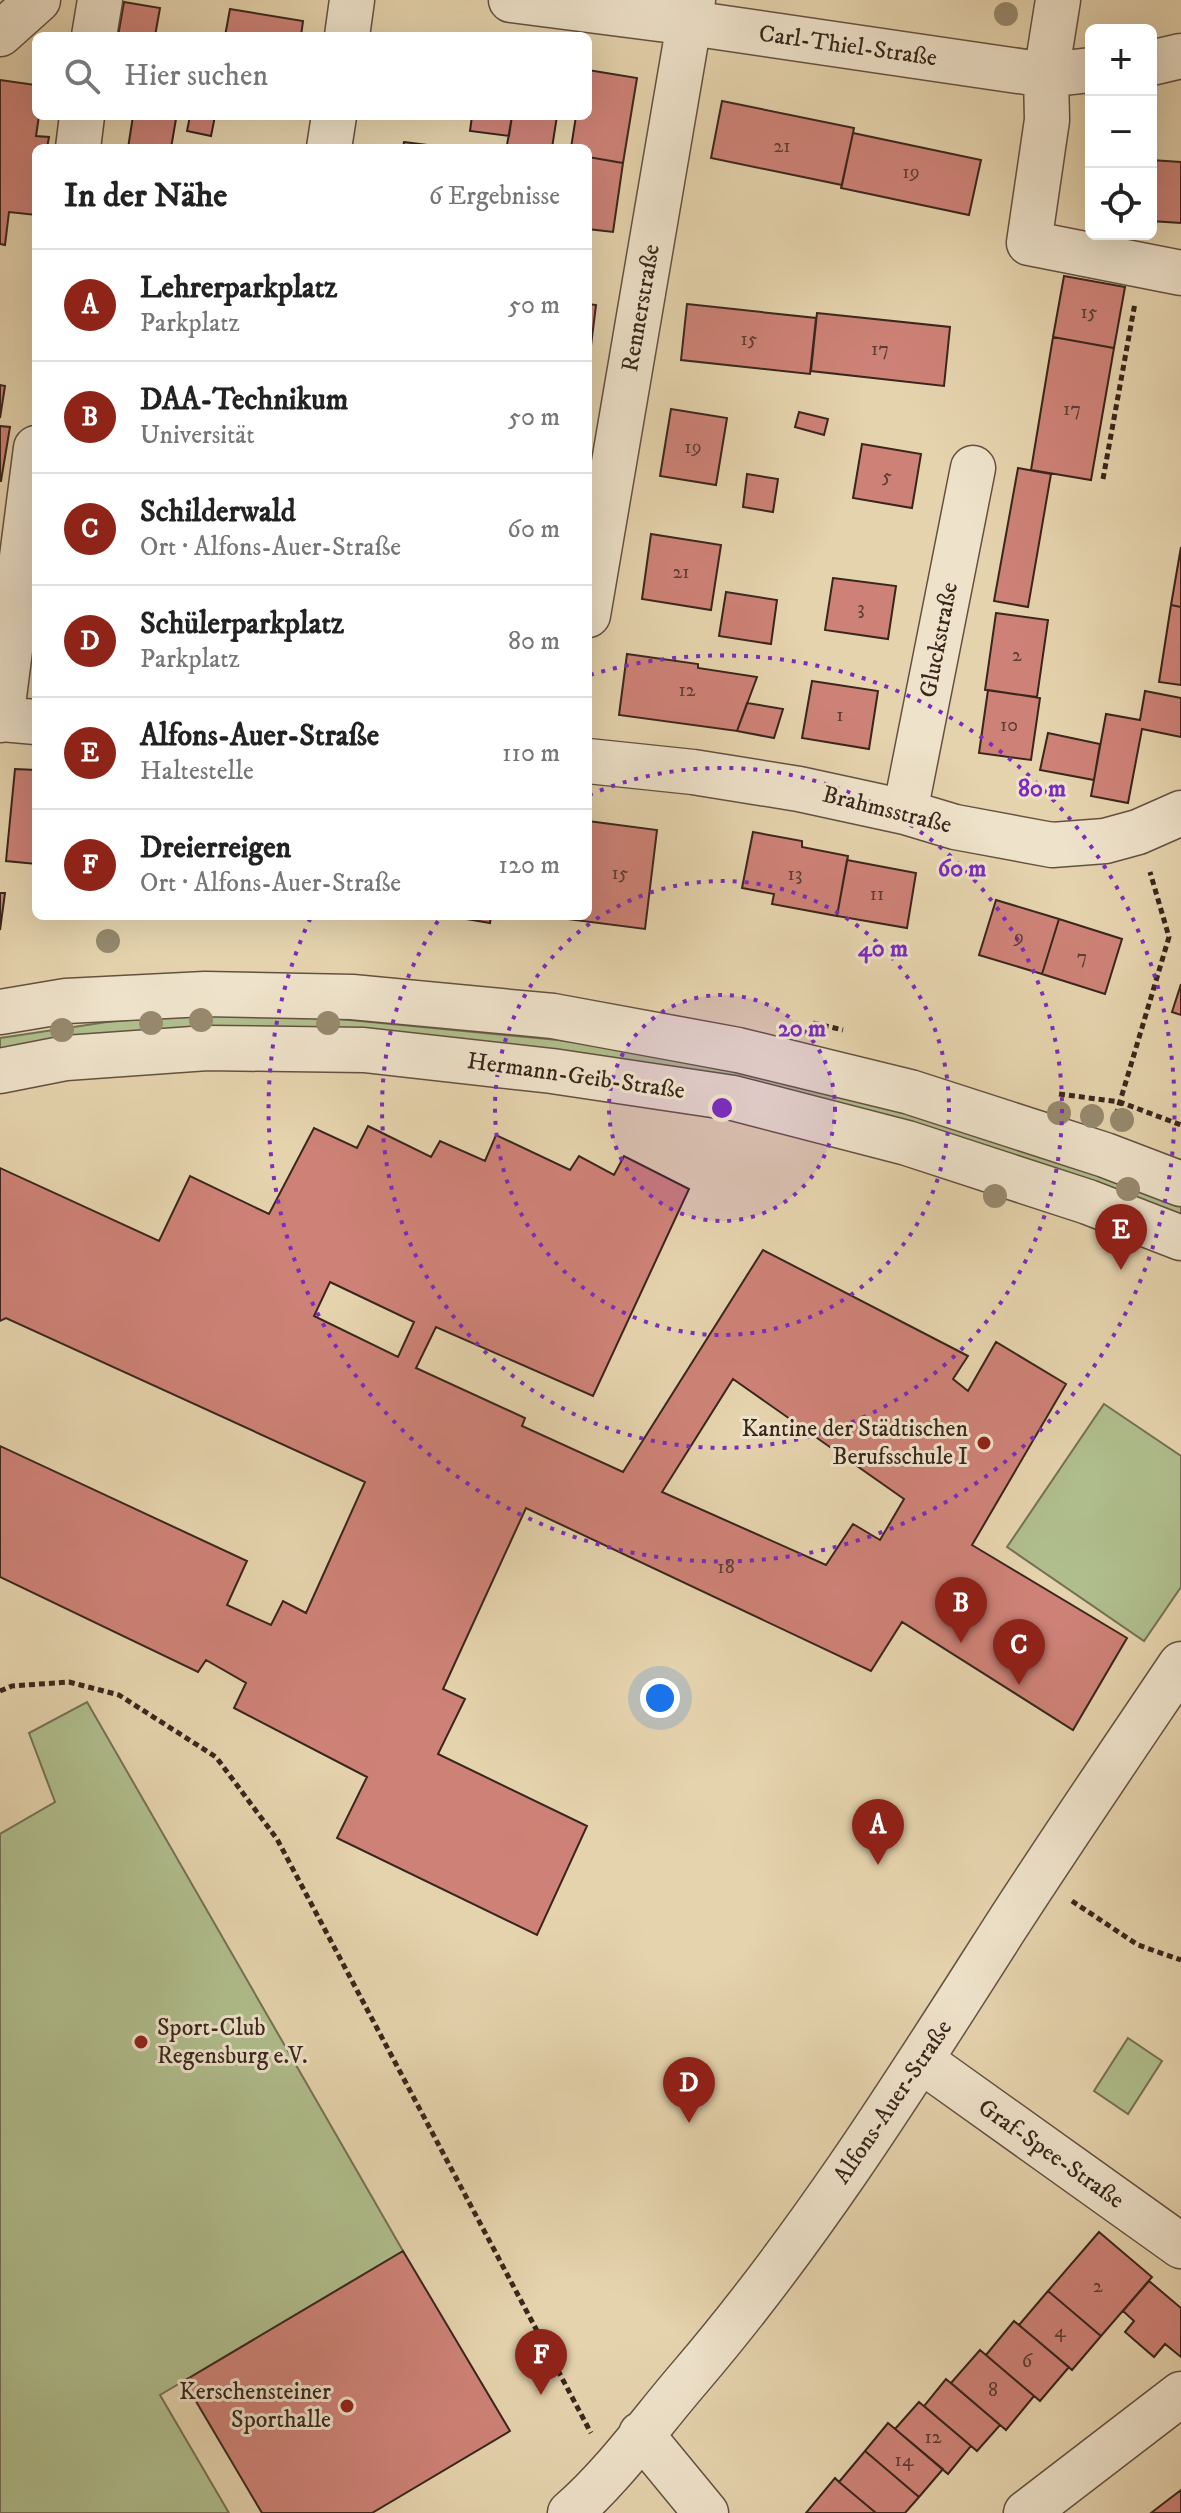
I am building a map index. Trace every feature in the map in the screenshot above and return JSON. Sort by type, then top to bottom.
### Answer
[{"type":"street","points":[[0,34],[38,0]]},
{"type":"street","points":[[95,32],[100,0]]},
{"type":"street","points":[[348,32],[352,0]]},
{"type":"street","name":"Carl-Thiel-Straße","points":[[511,0],[691,11],[1046,75],[1085,71]]},
{"type":"street","points":[[1058,0],[1046,75],[1047,120],[1029,243],[1161,270]]},
{"type":"street","name":"Rennerstraße","points":[[592,592],[691,11]]},
{"type":"street","points":[[1157,62],[1181,56]]},
{"type":"street","points":[[78,144],[82,120]]},
{"type":"street","points":[[330,144],[333,120]]},
{"type":"street","name":"Gluckstraße","points":[[905,812],[973,468]]},
{"type":"street","points":[[32,478],[0,720],[32,722]]},
{"type":"street","name":"Brahmsstraße","points":[[592,761],[708,774],[799,789],[905,812],[955,827],[1052,845],[1105,841],[1138,832],[1181,813]]},
{"type":"street","name":"Hermann-Geib-Straße","points":[[0,1012],[66,1001],[205,994],[352,997],[553,1016],[738,1050],[910,1092],[1105,1155],[1181,1184]]},
{"type":"street","name":"Hermann-Geib-Straße","points":[[0,1071],[66,1058],[207,1048],[364,1050],[552,1071],[733,1098],[907,1143],[1088,1202],[1181,1238]]},
{"type":"street","name":"Alfons-Auer-Straße","points":[[570,2513],[611,2470],[733,2327],[810,2227],[922,2061],[1038,1879],[1175,1684]]},
{"type":"street","name":"Graf-Spee-Straße","points":[[922,2061],[1181,2246]]},
{"type":"street","points":[[1026,2513],[1181,2394]]},
{"type":"street","points":[[641,2434],[706,2513]]},
{"type":"path","points":[[1103,479],[1161,270]]},
{"type":"path","points":[[1105,1155],[1169,937],[1138,832]]},
{"type":"path","points":[[0,1691],[12,1686],[69,1682],[119,1695],[216,1757],[277,1839],[403,2083],[611,2470]]},
{"type":"path","points":[[1038,1879],[1138,1945],[1181,1960]]},
{"type":"green space","points":[[195,1014],[329,1018],[558,1040],[625,1050],[829,1091],[986,1135],[1181,1203],[1181,1218],[599,1056],[0,1057],[0,1038],[107,1022]]},
{"type":"green space","points":[[1104,1404],[1181,1456],[1181,1587],[1144,1641],[1007,1547]]},
{"type":"green space","name":"Sport-Club Regensburg e.V.","points":[[87,1702],[403,2251],[160,2395],[229,2513],[0,2513],[0,1834],[55,1802],[29,1733]]},
{"type":"green space","points":[[1128,2038],[1162,2061],[1128,2114],[1094,2091]]},
{"type":"building","points":[[124,2],[160,8],[156,32],[119,32]]},
{"type":"building","points":[[230,9],[303,21],[302,32],[226,32]]},
{"type":"building","points":[[592,71],[637,78],[623,163],[592,158],[592,144],[572,144],[575,120],[592,120]]},
{"type":"building","points":[[0,80],[32,84],[32,120],[38,120],[36,136],[49,137],[48,144],[32,144],[32,215],[9,212],[5,245],[0,244]]},
{"type":"building","points":[[722,101],[854,128],[842,185],[711,158]]},
{"type":"building","points":[[132,120],[176,120],[172,144],[129,144]]},
{"type":"building","points":[[189,120],[214,120],[211,136],[187,131]]},
{"type":"building","points":[[471,120],[511,120],[509,136],[470,131]]},
{"type":"building","points":[[511,120],[556,120],[553,144],[507,144]]},
{"type":"building","points":[[853,133],[981,160],[969,215],[841,188]]},
{"type":"building","points":[[592,158],[623,163],[613,232],[592,229]]},
{"type":"building","points":[[1157,160],[1181,162],[1181,223],[1157,221]]},
{"type":"building","points":[[1064,276],[1125,287],[1114,348],[1053,337]]},
{"type":"building","points":[[592,304],[596,305],[592,338]]},
{"type":"building","points":[[687,304],[816,318],[810,374],[681,360]]},
{"type":"building","points":[[817,313],[950,327],[944,386],[811,371]]},
{"type":"building","points":[[1053,337],[1114,348],[1091,480],[1031,470]]},
{"type":"building","points":[[0,385],[5,386],[0,418]]},
{"type":"building","points":[[671,409],[727,418],[716,485],[660,476]]},
{"type":"building","points":[[799,412],[828,419],[824,435],[795,427]]},
{"type":"building","points":[[0,426],[10,427],[1,481],[0,481]]},
{"type":"building","points":[[862,444],[921,454],[912,508],[853,498]]},
{"type":"building","points":[[1018,468],[1051,474],[1028,607],[994,601]]},
{"type":"building","points":[[747,474],[778,479],[773,512],[743,507]]},
{"type":"building","points":[[651,534],[721,545],[711,610],[642,599]]},
{"type":"building","points":[[1181,547],[1181,607],[1171,605]]},
{"type":"building","points":[[833,578],[896,586],[888,639],[825,630]]},
{"type":"building","points":[[726,592],[777,600],[771,644],[719,636]]},
{"type":"building","points":[[1171,605],[1181,607],[1181,685],[1159,682]]},
{"type":"building","points":[[996,613],[1048,620],[1037,697],[985,690]]},
{"type":"building","points":[[627,654],[698,664],[698,668],[757,677],[737,731],[619,715]]},
{"type":"building","points":[[812,681],[878,691],[869,749],[802,738]]},
{"type":"building","points":[[988,690],[1040,698],[1031,760],[979,753]]},
{"type":"building","points":[[1145,691],[1181,698],[1181,737],[1142,729],[1128,803],[1091,796],[1106,714],[1140,720]]},
{"type":"building","points":[[747,703],[783,709],[774,738],[737,731]]},
{"type":"building","points":[[1048,733],[1100,744],[1094,780],[1040,770]]},
{"type":"building","points":[[15,769],[32,770],[32,864],[6,861]]},
{"type":"building","points":[[592,822],[657,830],[645,929],[575,920],[592,920]]},
{"type":"building","points":[[753,832],[802,841],[802,847],[848,856],[837,916],[772,904],[774,894],[742,888]]},
{"type":"building","points":[[847,860],[916,873],[907,928],[837,916]]},
{"type":"building","points":[[0,893],[5,893],[0,930]]},
{"type":"building","points":[[996,900],[1059,919],[1042,974],[979,955]]},
{"type":"building","points":[[1059,919],[1122,939],[1105,994],[1042,974]]},
{"type":"building","points":[[1181,984],[1181,1015],[1172,1012]]},
{"type":"building","points":[[368,1126],[431,1157],[440,1141],[485,1161],[496,1135],[570,1170],[579,1156],[614,1175],[624,1156],[689,1189],[593,1396],[436,1327],[416,1368],[525,1418],[522,1426],[623,1472],[763,1250],[968,1356],[953,1379],[968,1391],[996,1342],[1066,1384],[972,1545],[1127,1638],[1073,1730],[902,1622],[871,1671],[526,1508],[443,1689],[465,1699],[438,1754],[587,1826],[537,1935],[337,1838],[367,1777],[234,1708],[246,1683],[206,1660],[198,1672],[0,1577],[0,1446],[247,1561],[227,1605],[271,1625],[283,1601],[306,1613],[365,1482],[6,1318],[0,1321],[0,1168],[159,1241],[190,1176],[269,1214],[314,1128],[357,1148]],"holes":[[[330,1282],[414,1322],[398,1357],[314,1316]],[[733,1379],[904,1499],[880,1540],[853,1524],[826,1565],[662,1492]]]},
{"type":"building","points":[[1099,2232],[1152,2277],[1101,2336],[1048,2291]]},
{"type":"building","name":"Kerschensteiner Sporthalle","points":[[403,2251],[510,2431],[372,2513],[262,2513],[184,2381]]},
{"type":"building","points":[[1149,2281],[1181,2308],[1181,2357],[1165,2344],[1154,2357],[1125,2332],[1134,2321],[1123,2311]]},
{"type":"building","points":[[1048,2291],[1101,2336],[1072,2370],[1019,2325]]},
{"type":"building","points":[[1014,2321],[1069,2367],[1040,2401],[986,2355]]},
{"type":"building","points":[[980,2350],[1034,2396],[1006,2430],[951,2383]]},
{"type":"building","points":[[946,2379],[1000,2425],[977,2451],[924,2406]]},
{"type":"building","points":[[919,2402],[971,2446],[948,2474],[895,2429]]},
{"type":"building","points":[[888,2423],[943,2469],[919,2497],[865,2451]]},
{"type":"building","points":[[865,2451],[919,2497],[905,2513],[876,2513],[839,2482]]},
{"type":"building","points":[[835,2478],[839,2482],[876,2513],[806,2513]]},
{"type":"building","points":[[1181,2490],[1181,2513],[1151,2513],[1160,2506]]},
{"type":"place","name":"Alfons-Auer-Straße","points":[[1121,1270]]},
{"type":"place","name":"Kantine der Städtischen Berufsschule I","points":[[984,1443]]},
{"type":"place","name":"DAA-Technikum","points":[[961,1643]]},
{"type":"place","name":"Schilderwald","points":[[1019,1685]]},
{"type":"place","name":"Lehrerparkplatz","points":[[878,1865]]},
{"type":"place","name":"Sport-Club Regensburg e.V.","points":[[141,2042]]},
{"type":"place","name":"Schülerparkplatz","points":[[689,2123]]},
{"type":"place","name":"Dreierreigen","points":[[541,2395]]},
{"type":"place","name":"Kerschensteiner Sporthalle","points":[[347,2406]]}]
